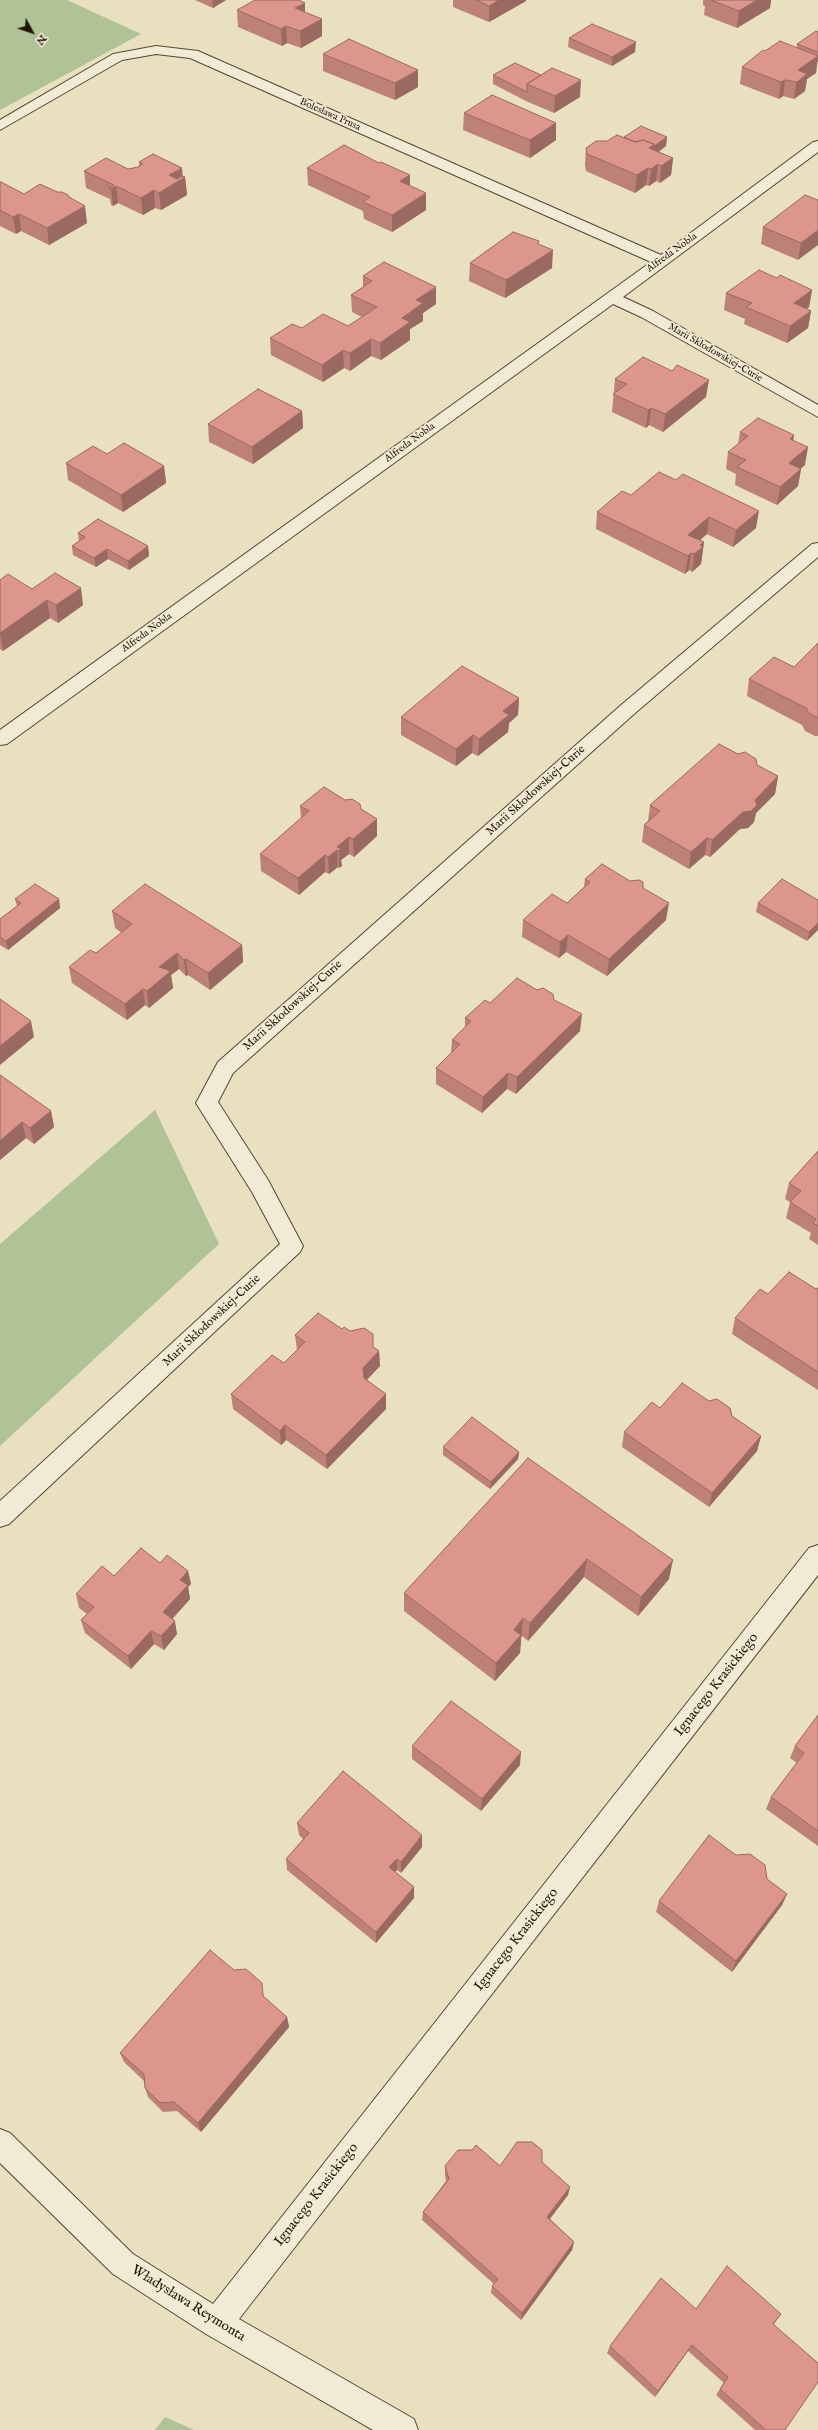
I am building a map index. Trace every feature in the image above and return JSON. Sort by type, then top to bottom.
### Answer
[{"type":"street","name":"Bolesława Prusa","points":[[0,126],[118,58],[156,50],[193,54],[662,261]]},
{"type":"street","name":"Alfreda Nobla","points":[[0,739],[662,261],[818,144]]},
{"type":"street","name":"Marii Skłodowskiej-Curie","points":[[611,297],[647,314],[818,412]]},
{"type":"street","name":"Marii Skłodowskiej-Curie","points":[[0,1516],[292,1246],[260,1186],[208,1103],[224,1068],[627,710],[818,548]]},
{"type":"street","name":"Ignacego Krasickiego","points":[[217,2323],[818,1556]]},
{"type":"street","name":"Władysława Reymonta","points":[[0,2143],[123,2264],[217,2323],[403,2430]]},
{"type":"green space","points":[[0,0],[67,0],[141,34],[0,110]]},
{"type":"green space","points":[[155,1110],[219,1244],[0,1446],[0,1244]]},
{"type":"green space","points":[[165,2417],[194,2430],[155,2430]]},
{"type":"building","points":[[255,0],[299,0],[305,3],[295,8],[322,19],[300,31],[286,26],[281,29],[237,10]]},
{"type":"building","points":[[476,0],[499,0],[489,6]]},
{"type":"building","points":[[711,0],[757,0],[739,11]]},
{"type":"building","points":[[592,24],[636,42],[612,57],[569,38]]},
{"type":"building","points":[[816,31],[818,32],[818,52],[797,44]]},
{"type":"building","points":[[349,39],[418,70],[395,83],[323,54]]},
{"type":"building","points":[[780,41],[818,56],[798,70],[807,74],[797,82],[785,80],[781,82],[742,67],[763,50],[765,51]]},
{"type":"building","points":[[515,63],[541,75],[527,84],[527,92],[493,75]]},
{"type":"building","points":[[552,68],[581,80],[555,96],[527,84]]},
{"type":"building","points":[[492,95],[556,123],[530,140],[464,113]]},
{"type":"building","points":[[641,126],[667,137],[654,146],[654,144],[643,140],[635,142],[624,137]]},
{"type":"building","points":[[617,135],[635,142],[643,140],[654,144],[649,148],[673,158],[661,166],[658,164],[637,175],[587,154],[586,148],[596,141],[607,141]]},
{"type":"building","points":[[344,145],[379,163],[381,162],[410,175],[400,181],[426,193],[392,215],[363,202],[370,197],[307,168]]},
{"type":"building","points":[[153,154],[182,168],[169,175],[177,179],[182,176],[185,177],[159,193],[154,190],[141,198],[116,186],[111,189],[109,188],[114,185],[84,171],[106,158],[128,169],[138,167],[143,164],[139,162]]},
{"type":"building","points":[[1,182],[24,194],[40,184],[57,192],[62,192],[85,206],[47,228],[19,214],[13,217],[0,210]]},
{"type":"building","points":[[805,195],[818,200],[818,230],[801,243],[763,227]]},
{"type":"building","points":[[513,232],[539,241],[538,244],[553,250],[506,280],[470,263]]},
{"type":"building","points":[[384,262],[436,287],[416,300],[423,303],[402,318],[410,322],[380,343],[371,339],[350,353],[343,350],[322,365],[270,338],[292,324],[302,328],[323,314],[348,326],[377,307],[351,295],[372,281],[363,276]]},
{"type":"building","points":[[759,270],[777,278],[780,275],[812,290],[794,303],[811,311],[790,326],[746,307],[752,303],[726,293]]},
{"type":"building","points":[[643,357],[672,371],[677,365],[709,380],[665,414],[651,408],[648,410],[613,394],[627,384],[615,379]]},
{"type":"building","points":[[258,389],[302,411],[252,447],[208,424]]},
{"type":"building","points":[[758,418],[794,435],[790,439],[808,447],[789,463],[801,469],[780,487],[737,467],[746,460],[728,452],[748,436],[740,432]]},
{"type":"building","points":[[124,443],[164,466],[121,495],[66,463],[93,446],[107,454]]},
{"type":"building","points":[[659,472],[676,480],[683,474],[759,511],[736,530],[709,517],[688,535],[704,542],[700,545],[703,547],[694,554],[691,553],[688,556],[597,512],[622,491],[631,495]]},
{"type":"building","points":[[98,519],[148,546],[128,561],[107,549],[94,558],[72,546],[85,537],[78,533]]},
{"type":"building","points":[[55,573],[81,588],[56,605],[47,600],[0,633],[0,580],[8,574],[32,589]]},
{"type":"building","points":[[818,643],[818,718],[809,713],[806,708],[749,679],[774,657],[794,667]]},
{"type":"building","points":[[462,666],[519,698],[503,711],[509,715],[479,739],[473,735],[456,749],[401,717]]},
{"type":"building","points":[[719,744],[738,754],[745,752],[756,759],[757,765],[778,776],[755,800],[757,805],[751,811],[743,812],[712,840],[707,838],[691,852],[644,825],[660,811],[650,805]]},
{"type":"building","points":[[324,787],[345,800],[352,799],[360,804],[361,809],[377,819],[353,839],[349,837],[337,847],[341,849],[339,851],[337,850],[328,857],[325,855],[298,878],[260,854],[309,811],[300,806]]},
{"type":"building","points":[[602,864],[630,881],[639,880],[643,882],[643,888],[669,903],[609,959],[568,935],[560,942],[523,920],[552,894],[567,903],[590,882],[585,879]]},
{"type":"building","points":[[782,879],[818,900],[818,923],[809,932],[758,903]]},
{"type":"building","points":[[35,884],[59,899],[6,941],[0,937],[0,919],[21,903],[15,899]]},
{"type":"building","points":[[145,884],[242,945],[208,973],[186,959],[184,960],[177,953],[159,967],[171,971],[147,991],[143,989],[125,1004],[69,967],[90,950],[96,953],[132,924],[112,911]]},
{"type":"building","points":[[517,978],[537,990],[543,988],[553,994],[554,1000],[582,1014],[517,1077],[508,1073],[483,1097],[436,1068],[460,1044],[452,1040],[471,1021],[465,1018],[485,1000],[490,1003]]},
{"type":"building","points":[[0,999],[31,1021],[0,1046]]},
{"type":"building","points":[[0,1075],[51,1111],[30,1128],[22,1122],[0,1141]]},
{"type":"building","points":[[818,1151],[818,1226],[813,1223],[816,1219],[790,1202],[801,1191],[789,1183]]},
{"type":"building","points":[[789,1272],[816,1289],[818,1288],[818,1372],[735,1318],[760,1289],[768,1294]]},
{"type":"building","points":[[318,1313],[342,1329],[344,1327],[350,1331],[364,1328],[373,1334],[373,1347],[379,1351],[363,1368],[364,1378],[386,1394],[326,1455],[285,1425],[280,1431],[231,1394],[272,1355],[284,1363],[305,1342],[295,1335]]},
{"type":"building","points":[[682,1383],[709,1401],[717,1399],[730,1408],[732,1416],[761,1436],[712,1493],[624,1432],[652,1402],[660,1408]]},
{"type":"building","points":[[472,1417],[519,1452],[491,1482],[443,1447]]},
{"type":"building","points":[[528,1458],[673,1560],[641,1597],[587,1559],[530,1623],[523,1618],[514,1630],[521,1635],[496,1663],[404,1593]]},
{"type":"building","points":[[141,1548],[160,1563],[167,1555],[188,1571],[180,1580],[188,1585],[163,1612],[175,1621],[161,1636],[151,1631],[128,1656],[81,1620],[94,1607],[76,1594],[102,1566],[114,1576]]},
{"type":"building","points":[[451,1701],[521,1752],[482,1799],[412,1746]]},
{"type":"building","points":[[818,1715],[818,1831],[771,1797],[804,1753],[795,1746]]},
{"type":"building","points":[[343,1771],[422,1835],[401,1862],[397,1859],[389,1867],[414,1887],[376,1932],[286,1859],[309,1833],[297,1823]]},
{"type":"building","points":[[709,1835],[736,1855],[750,1854],[765,1865],[767,1879],[787,1894],[736,1961],[659,1901]]},
{"type":"building","points":[[210,1950],[234,1970],[246,1969],[262,1983],[263,1996],[287,2017],[198,2123],[174,2102],[160,2103],[145,2088],[144,2074],[120,2053]]},
{"type":"building","points":[[517,2142],[532,2142],[542,2150],[542,2162],[570,2187],[547,2217],[574,2242],[522,2313],[492,2286],[498,2279],[423,2212],[449,2179],[445,2166],[458,2150],[472,2150],[476,2145],[500,2166]]},
{"type":"building","points":[[727,2266],[781,2314],[773,2324],[818,2363],[818,2382],[785,2430],[766,2430],[720,2389],[728,2377],[692,2345],[658,2391],[610,2346],[661,2278],[696,2309]]}]
